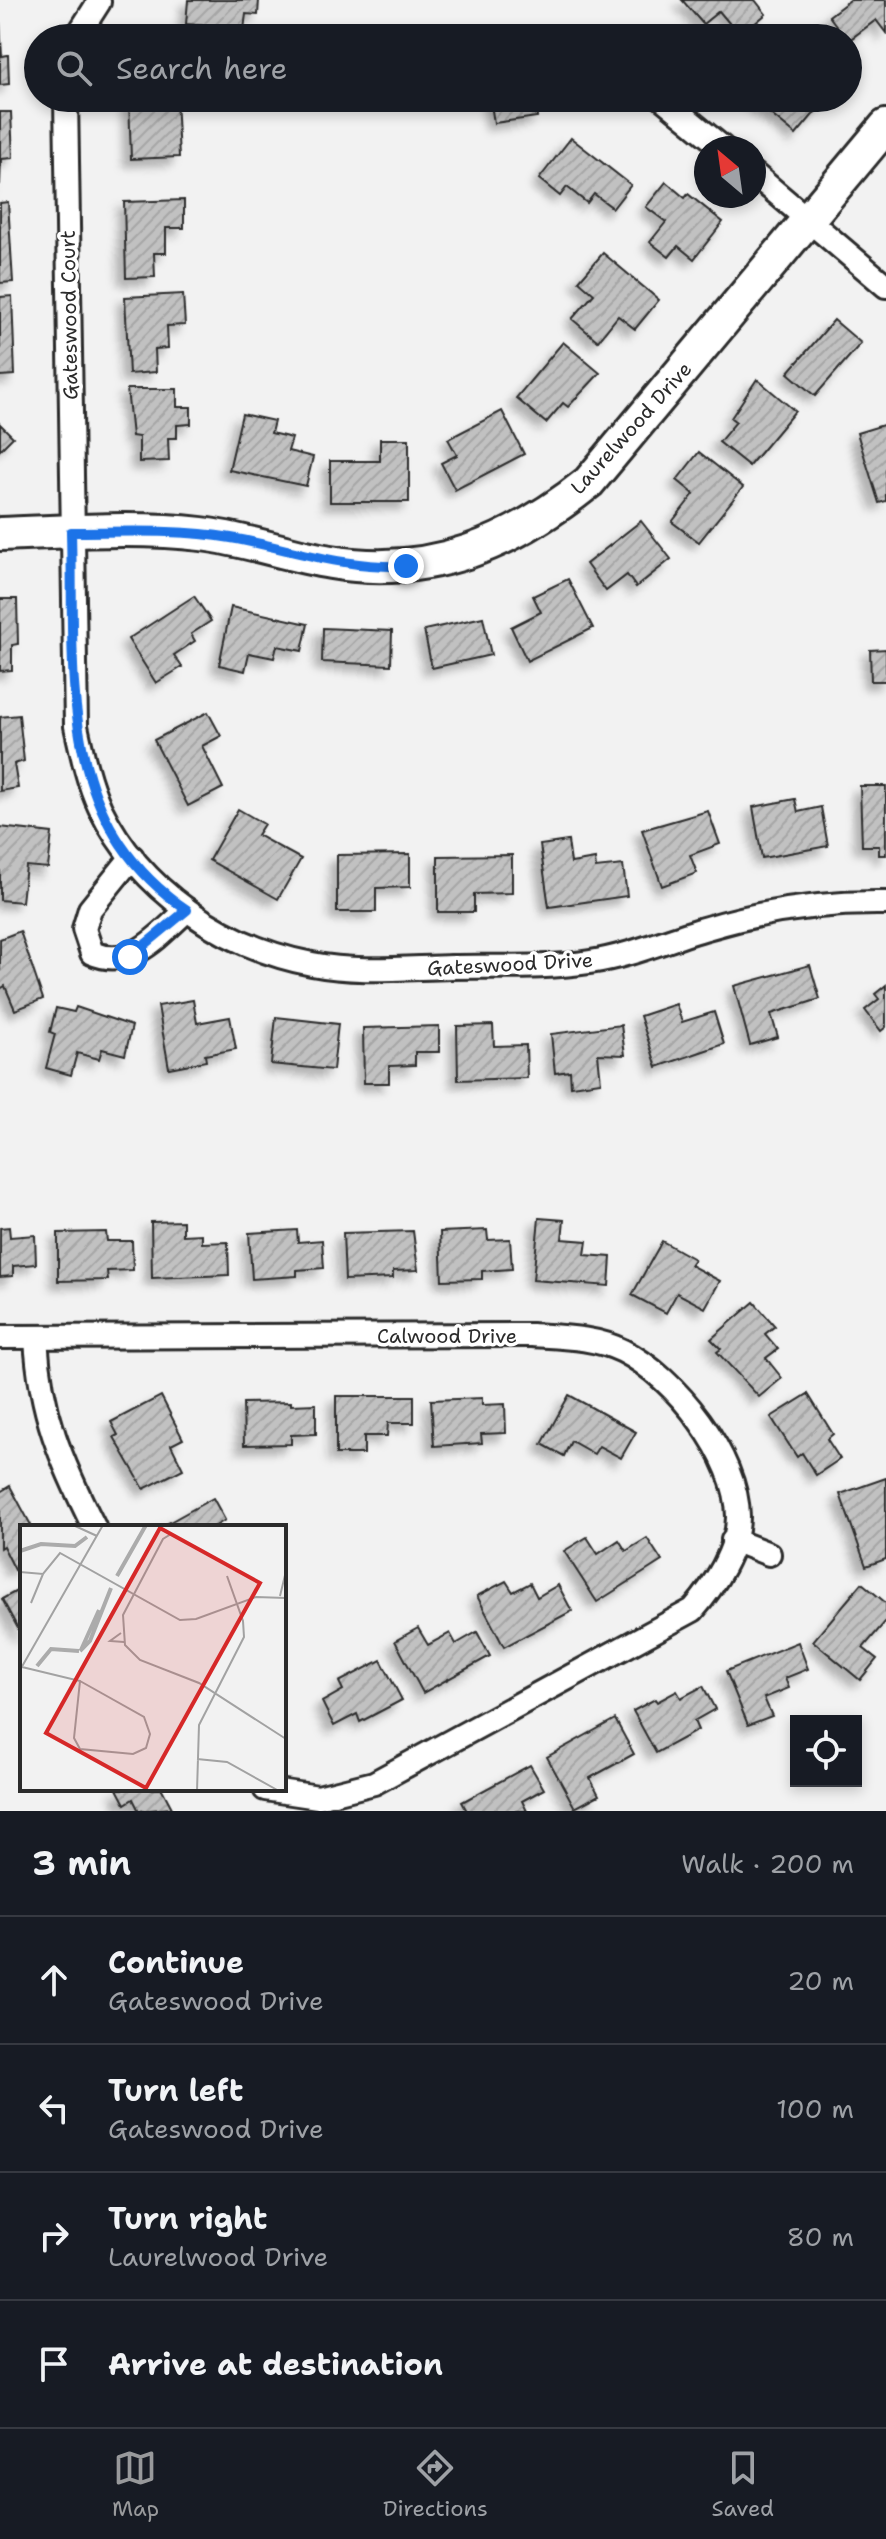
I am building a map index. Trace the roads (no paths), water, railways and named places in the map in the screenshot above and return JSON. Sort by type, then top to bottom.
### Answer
[{"type":"street","points":[[85,24],[99,2]]},
{"type":"street","name":"Gateswood Court","points":[[66,112],[71,532]]},
{"type":"street","points":[[679,112],[708,136]]},
{"type":"street","name":"Laurelwood Drive","points":[[0,534],[147,531],[219,536],[365,567],[406,566],[483,547],[528,528],[589,482],[886,126]]},
{"type":"street","points":[[766,184],[886,286]]},
{"type":"street","name":"Gateswood Drive","points":[[71,532],[76,726],[85,770],[100,808],[132,857],[187,910],[249,948],[312,964],[361,969],[590,962],[765,912],[805,905],[886,903]]},
{"type":"street","points":[[132,857],[90,909],[84,929],[92,953],[109,960],[130,957],[187,910]]},
{"type":"street","name":"Calwood Drive","points":[[0,1337],[532,1335],[602,1343],[624,1352],[646,1367],[688,1405],[705,1429],[736,1495],[738,1519],[733,1540],[712,1588],[693,1610],[664,1629],[374,1783],[318,1797],[265,1797]]},
{"type":"street","points":[[36,1338],[44,1413],[56,1448],[93,1525]]},
{"type":"street","points":[[733,1540],[769,1554]]}]
